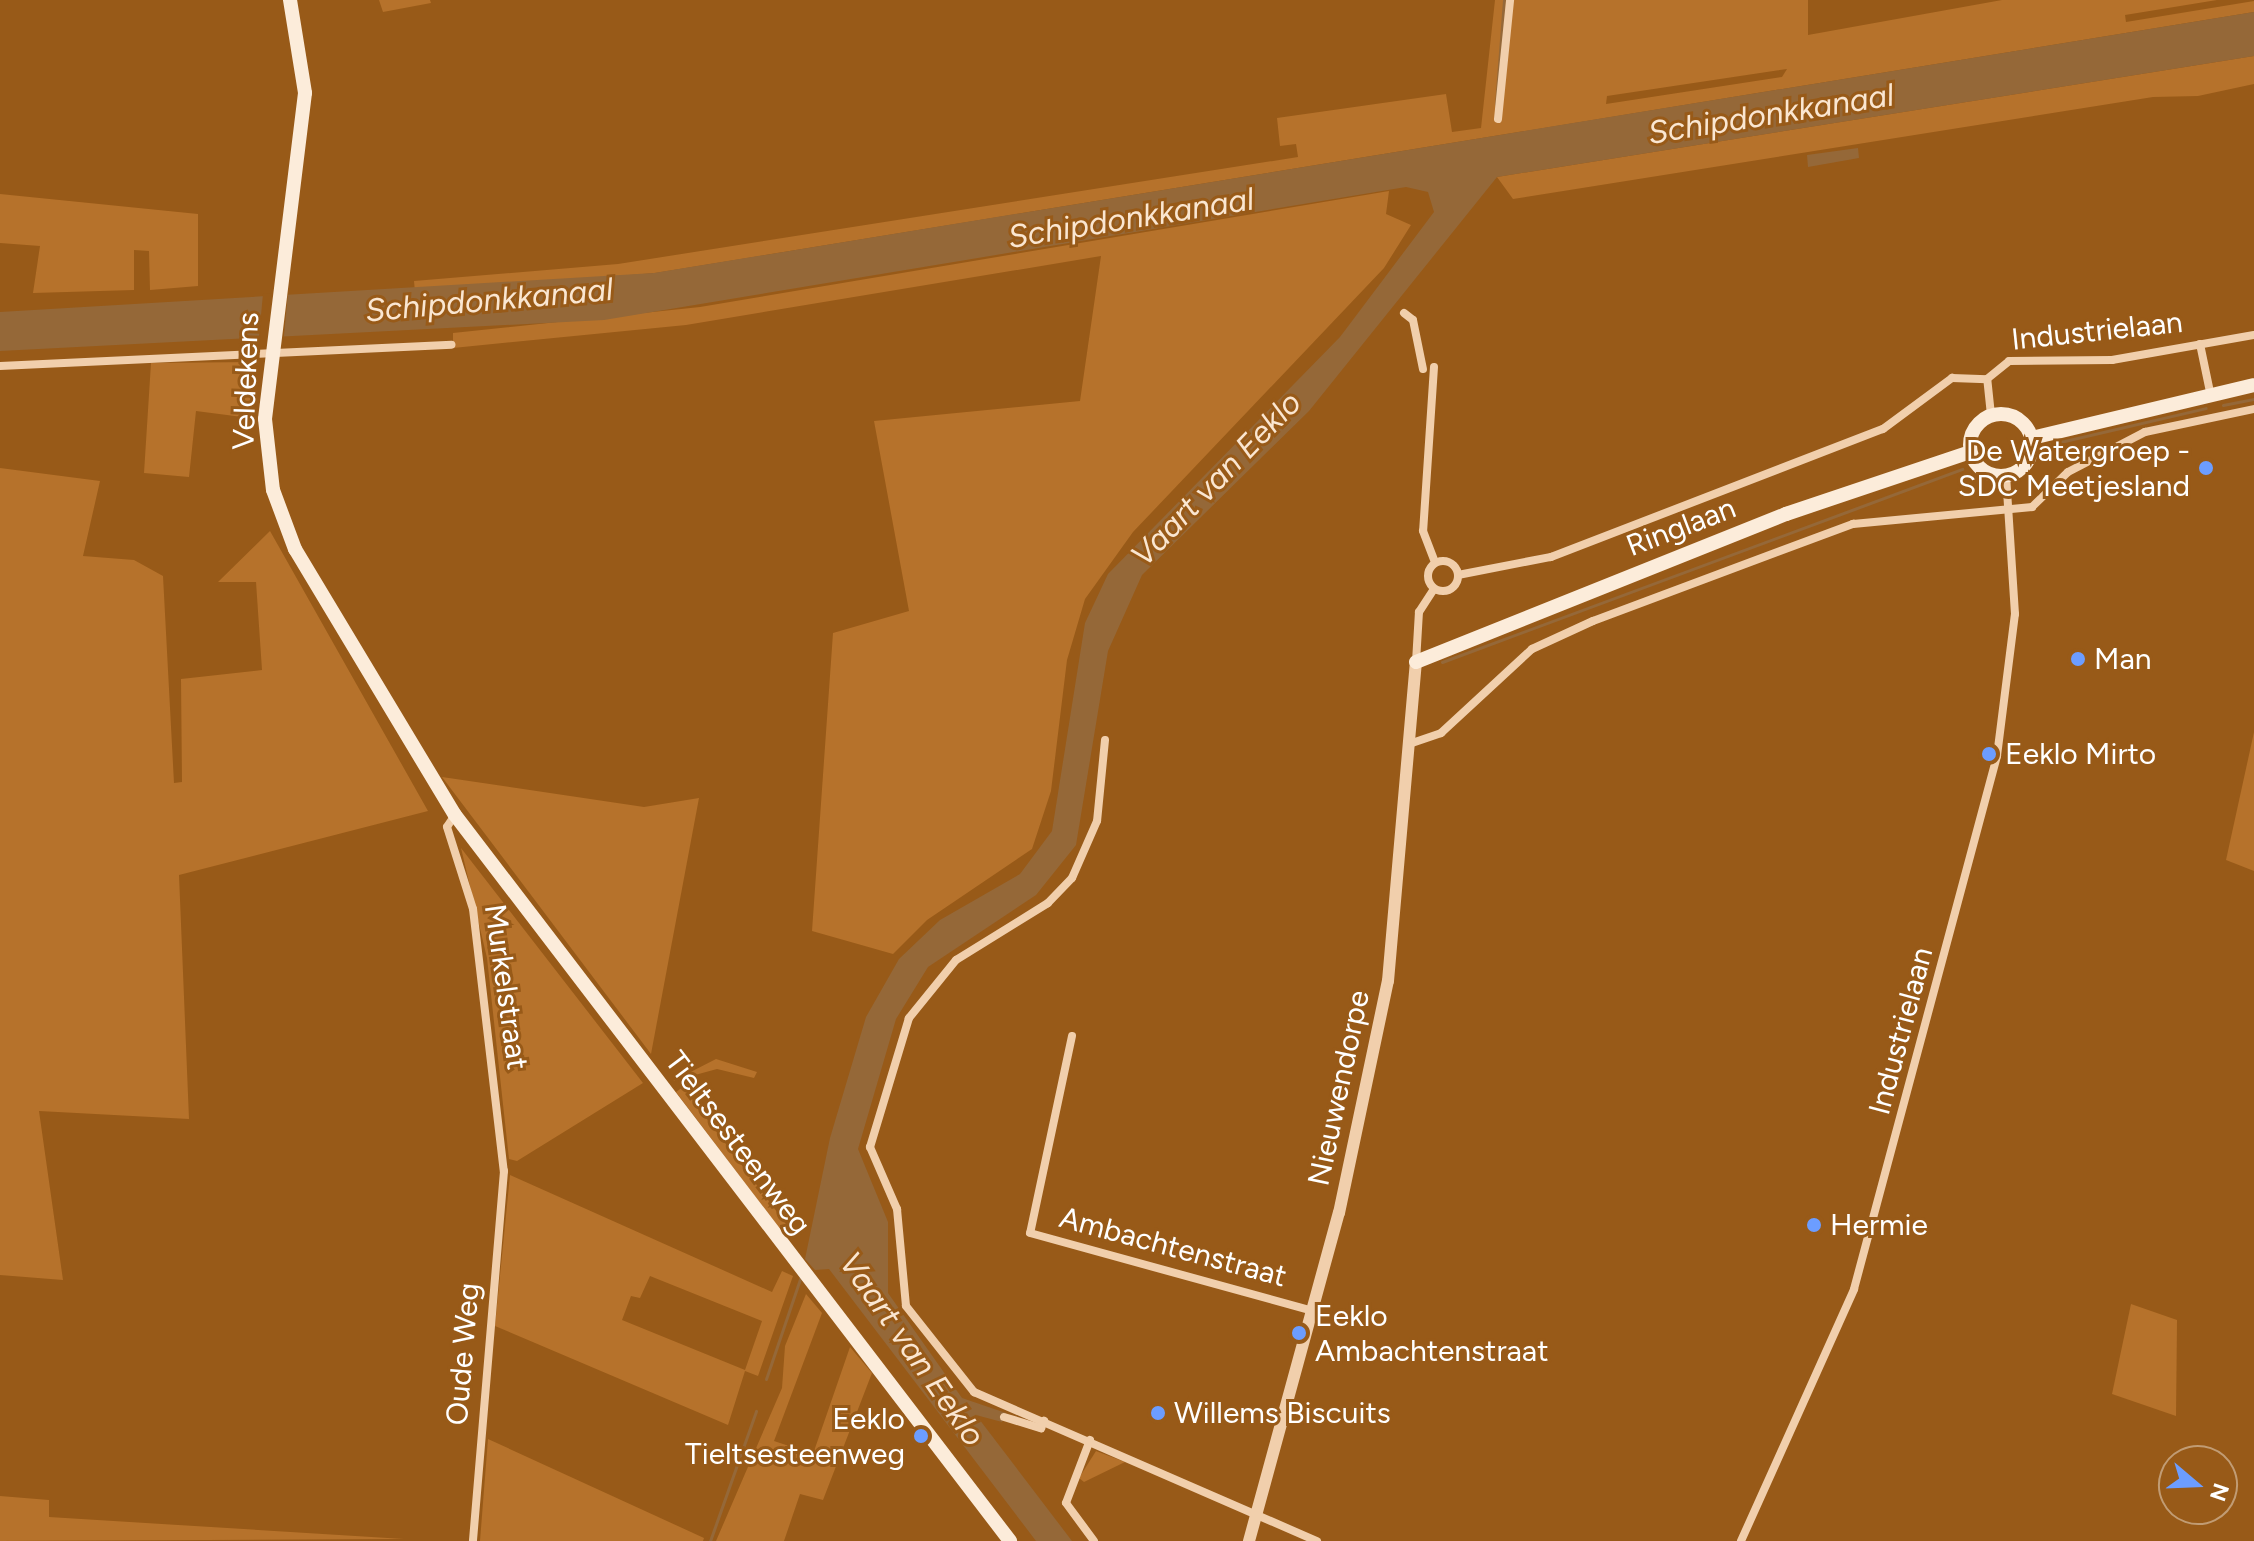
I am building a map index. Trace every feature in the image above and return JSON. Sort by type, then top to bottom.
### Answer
[{"type":"main road","name":"Veldekens","points":[[290,0],[305,93],[276,287],[265,436],[284,524],[455,815]]},
{"type":"main road","points":[[2032,438],[2210,392],[2254,385]]},
{"type":"main road","points":[[1991,415],[2016,417],[2032,438],[2026,465],[2006,476],[1985,472],[1970,452],[1976,426],[1991,415]]},
{"type":"main road","name":"Ringlaan","points":[[1416,662],[1786,514],[1970,452]]},
{"type":"main road","name":"Tieltsesteenweg","points":[[455,815],[1010,1541]]},
{"type":"street","points":[[1498,119],[1510,0]]},
{"type":"street","points":[[1404,313],[1413,320],[1423,369]]},
{"type":"street","name":"Industrielaan","points":[[1991,415],[1987,379],[2009,361],[2073,364],[2254,335]]},
{"type":"street","points":[[2200,344],[2210,392]]},
{"type":"street","points":[[0,366],[270,356],[452,345]]},
{"type":"street","points":[[1434,367],[1423,531],[1435,563],[1428,578],[1434,589]]},
{"type":"street","points":[[1434,589],[1448,590],[1458,575],[1587,544],[1883,429],[1952,378],[1987,379]]},
{"type":"street","points":[[2010,511],[2032,507],[2068,472],[2145,432],[2254,409]]},
{"type":"street","name":"Industrielaan","points":[[1741,1541],[1854,1289],[1935,999],[2011,679],[2010,511],[2006,476]]},
{"type":"street","name":"Ringlaan","points":[[1412,743],[1441,733],[1532,649],[1593,621],[1853,524],[2010,511]]},
{"type":"street","points":[[1435,563],[1450,562],[1458,575]]},
{"type":"street","points":[[1416,662],[1419,612],[1434,589]]},
{"type":"street","name":"Nieuwendorpe","points":[[1249,1541],[1314,1311],[1393,952],[1412,743],[1416,662]]},
{"type":"street","points":[[1105,740],[1097,821],[1072,878],[1048,903],[956,960],[921,997],[870,1147],[897,1209],[906,1306],[974,1392],[1317,1541]]},
{"type":"street","name":"Murkelstraat","points":[[455,815],[447,827],[473,909],[504,1171]]},
{"type":"street","name":"Ambachtenstraat","points":[[1072,1036],[1030,1233],[1314,1311]]},
{"type":"street","name":"Oude Weg","points":[[473,1541],[504,1171]]},
{"type":"street","points":[[1004,1417],[1041,1428],[1044,1421]]},
{"type":"street","points":[[1090,1440],[1066,1503],[1094,1541]]},
{"type":"shaded area","points":[[379,0],[430,0],[431,3],[383,12]]},
{"type":"shaded area","points":[[1495,0],[1808,0],[1808,35],[2002,0],[2217,0],[2125,15],[2126,22],[2254,1],[2254,12],[655,273],[415,292],[414,281],[618,264],[1298,157],[1296,144],[1280,146],[1277,118],[1446,94],[1452,132],[1481,128]],"holes":[[[1787,69],[1782,77],[1606,104],[1607,96]]]},
{"type":"shaded area","points":[[2254,56],[2254,84],[2198,96],[2153,97],[1513,199],[1497,177]]},
{"type":"shaded area","points":[[1389,191],[1386,214],[1411,225],[1384,268],[1133,532],[1085,599],[1067,660],[1051,791],[1032,849],[927,920],[893,954],[812,931],[833,633],[909,611],[874,421],[1080,401],[1101,256],[686,325],[453,348],[453,333],[700,307]]},
{"type":"shaded area","points":[[0,194],[198,214],[198,286],[150,290],[149,251],[134,250],[134,290],[33,293],[40,246],[0,243]]},
{"type":"shaded area","points":[[255,362],[250,418],[196,411],[189,477],[144,473],[151,363]]},
{"type":"shaded area","points":[[0,468],[100,481],[83,556],[134,560],[163,576],[174,783],[182,782],[181,679],[262,670],[256,582],[218,582],[270,531],[428,811],[179,875],[189,1119],[39,1111],[63,1280],[0,1275]]},
{"type":"shaded area","points":[[2254,732],[2254,871],[2226,860]]},
{"type":"shaded area","points":[[442,777],[644,807],[699,798],[651,1054]]},
{"type":"shaded area","points":[[461,848],[643,1083],[517,1161],[509,1159],[487,958]]},
{"type":"shaded area","points":[[716,1059],[757,1072],[754,1078],[717,1069],[673,1081]]},
{"type":"shaded area","points":[[683,1087],[786,1224],[779,1228],[676,1092]]},
{"type":"shaded area","points":[[510,1175],[772,1292],[782,1271],[793,1276],[758,1376],[745,1371],[728,1425],[495,1326]],"holes":[[[650,1276],[762,1321],[745,1370],[622,1320],[631,1296],[640,1298]]]},
{"type":"shaded area","points":[[806,1294],[822,1313],[774,1441],[813,1454],[850,1347],[872,1373],[823,1500],[800,1494],[784,1541],[716,1541],[782,1388],[785,1346]]},
{"type":"shaded area","points":[[2131,1304],[2177,1320],[2176,1416],[2112,1394]]},
{"type":"shaded area","points":[[488,1439],[704,1538],[703,1541],[480,1541]]},
{"type":"shaded area","points":[[1096,1451],[1125,1462],[1084,1482],[1079,1478]]},
{"type":"shaded area","points":[[0,1496],[49,1500],[49,1517],[404,1539],[0,1541]]},
{"type":"water","points":[[2254,12],[2254,56],[1497,177],[1309,411],[1142,575],[1108,651],[1076,845],[1036,895],[928,967],[896,1019],[858,1149],[888,1222],[888,1293],[962,1398],[1006,1413],[1002,1422],[976,1415],[1072,1541],[1036,1541],[829,1269],[815,1270],[805,1259],[830,1138],[866,1017],[899,959],[940,920],[1020,874],[1052,831],[1085,623],[1108,574],[1340,337],[1434,212],[1428,192],[1406,187],[604,320],[0,351],[0,312],[654,273]]},
{"type":"water","points":[[1858,148],[1859,158],[1808,167],[1807,155]]},
{"type":"pier","points":[[288,293],[283,346],[258,347],[263,294]]},
{"type":"waterway","points":[[1496,104],[1504,0]]},
{"type":"waterway","points":[[2223,405],[2254,399]]},
{"type":"waterway","points":[[2043,446],[2206,408]]},
{"type":"waterway","points":[[1442,662],[1962,469]]},
{"type":"waterway","points":[[766,1379],[801,1276]]},
{"type":"waterway","points":[[710,1541],[756,1411]]},
{"type":"place","name":"De Watergroep - SDC Meetjesland","points":[[2206,468]]},
{"type":"place","name":"Man","points":[[2078,659]]},
{"type":"place","name":"Eeklo Mirto","points":[[1989,754]]},
{"type":"place","name":"Hermie","points":[[1814,1225]]},
{"type":"place","name":"Eeklo Ambachtenstraat","points":[[1299,1333]]},
{"type":"place","name":"Willems Biscuits","points":[[1158,1413]]},
{"type":"place","name":"Eeklo Tieltsesteenweg","points":[[921,1436]]},
{"type":"water label","name":"Schipdonkkanaal","points":[[1771,114]]},
{"type":"water label","name":"Schipdonkkanaal","points":[[1131,218]]},
{"type":"water label","name":"Schipdonkkanaal","points":[[489,300]]},
{"type":"water label","name":"Vaart van Eeklo","points":[[1216,479]]},
{"type":"water label","name":"Vaart van Eeklo","points":[[912,1349]]}]
